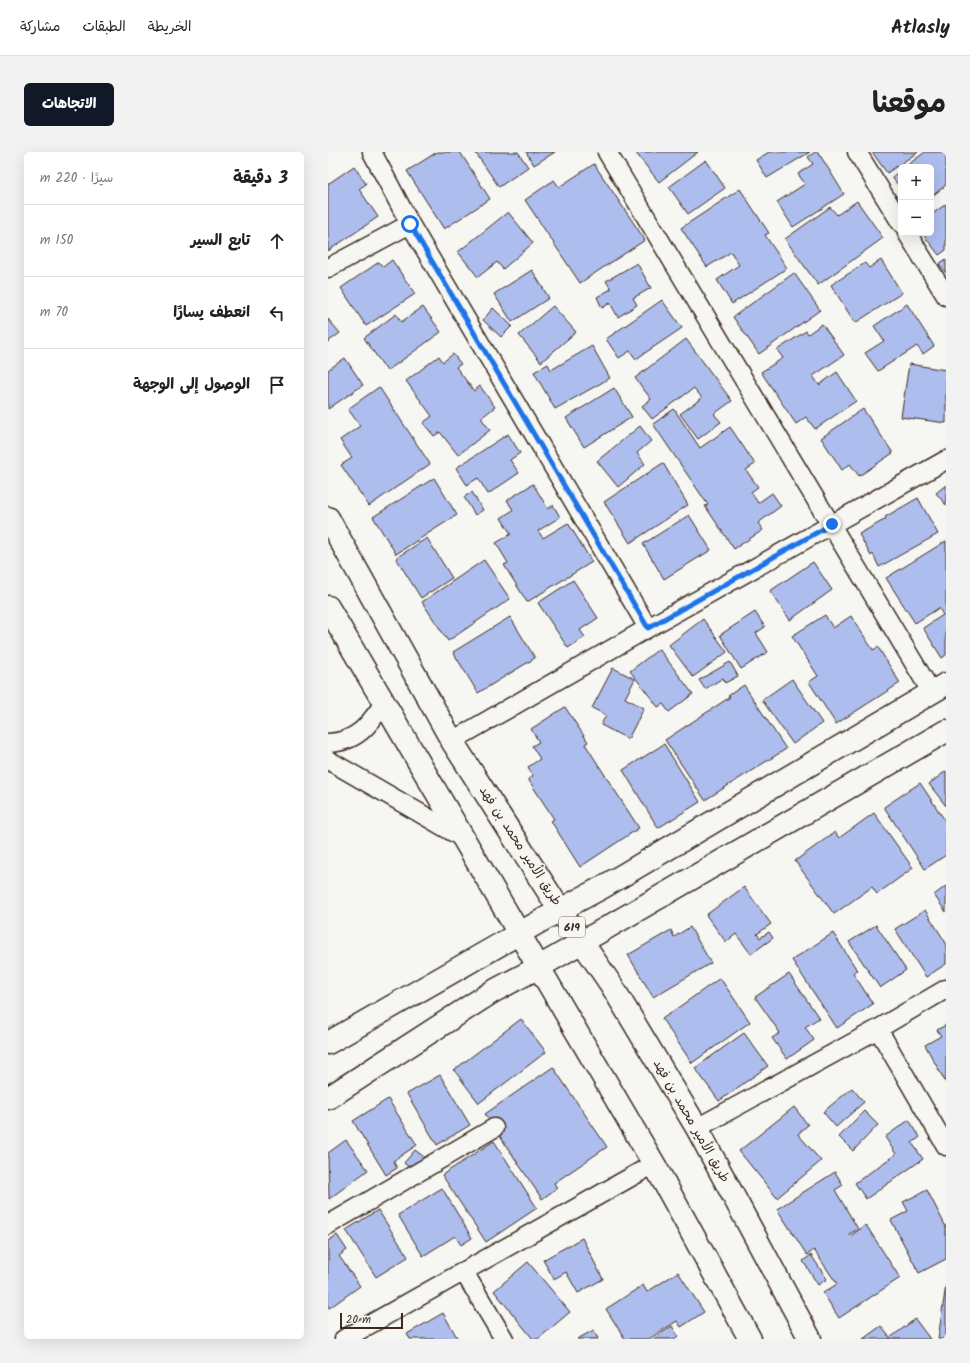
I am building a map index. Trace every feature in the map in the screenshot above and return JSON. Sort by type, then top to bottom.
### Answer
[{"type":"main road","name":"طريق الأمير محمد بن فهد","points":[[328,518],[452,741],[560,910],[612,986],[697,1128],[810,1339]]},
{"type":"main road","points":[[328,607],[654,1164],[750,1339]]},
{"type":"main road","points":[[328,1043],[519,933],[604,887],[939,688]]},
{"type":"main road","points":[[328,1098],[492,992],[539,967],[946,731]]},
{"type":"street","points":[[607,152],[832,524],[939,688]]},
{"type":"street","points":[[857,152],[898,218]]},
{"type":"street","points":[[375,153],[410,224],[648,628]]},
{"type":"street","points":[[328,268],[410,224]]},
{"type":"street","points":[[909,236],[946,296]]},
{"type":"street","points":[[452,741],[648,628],[946,460]]},
{"type":"street","points":[[328,749],[348,740],[368,727],[384,704]]},
{"type":"street","points":[[328,749],[462,838]]},
{"type":"street","points":[[697,1128],[878,1029],[946,989]]},
{"type":"street","points":[[878,1029],[946,1146]]},
{"type":"street","points":[[328,1225],[494,1128]]},
{"type":"street","points":[[344,1339],[654,1164]]},
{"type":"street","points":[[464,1272],[504,1339]]},
{"type":"building","points":[[437,152],[460,152],[490,199],[444,229],[407,171]]},
{"type":"building","points":[[475,152],[518,152],[528,167],[499,187]]},
{"type":"building","points":[[526,152],[555,152],[534,165]]},
{"type":"building","points":[[635,152],[698,152],[659,182]]},
{"type":"building","points":[[769,152],[810,152],[767,178],[756,160]]},
{"type":"building","points":[[815,152],[818,152],[844,194],[793,227],[777,202],[805,184],[798,174],[813,164],[808,157]]},
{"type":"building","points":[[872,152],[918,152],[898,164],[887,173]]},
{"type":"building","points":[[925,152],[946,152],[946,185],[934,195],[934,164],[909,164]]},
{"type":"building","points":[[706,160],[725,188],[688,214],[669,187]]},
{"type":"building","points":[[594,164],[645,240],[580,283],[525,200],[554,180],[559,187]]},
{"type":"building","points":[[354,166],[366,184],[359,189],[378,217],[328,251],[328,184]]},
{"type":"building","points":[[898,172],[898,185],[892,177]]},
{"type":"building","points":[[740,189],[769,233],[765,235],[787,268],[732,304],[717,280],[739,265],[731,252],[707,267],[681,228]]},
{"type":"building","points":[[857,201],[883,238],[818,285],[785,239],[830,207],[837,215]]},
{"type":"building","points":[[946,204],[946,250],[939,255],[924,236],[934,236],[934,213]]},
{"type":"building","points":[[508,212],[533,243],[503,269],[497,262],[478,277],[458,252]]},
{"type":"building","points":[[946,259],[946,273],[939,264]]},
{"type":"building","points":[[392,260],[415,294],[366,326],[341,288],[379,262],[383,267]]},
{"type":"building","points":[[881,260],[902,293],[855,323],[831,285],[865,263],[869,268]]},
{"type":"building","points":[[637,263],[651,288],[633,298],[637,305],[618,317],[610,303],[602,308],[597,297],[611,289],[606,281]]},
{"type":"building","points":[[532,270],[549,298],[512,322],[494,294]]},
{"type":"building","points":[[794,273],[820,310],[759,354],[733,317]]},
{"type":"building","points":[[662,300],[682,328],[636,359],[630,351],[619,358],[606,339]]},
{"type":"building","points":[[907,304],[934,346],[923,354],[917,346],[878,371],[865,353],[884,341],[874,326]]},
{"type":"building","points":[[553,306],[576,332],[541,362],[519,335]]},
{"type":"building","points":[[423,307],[441,332],[387,371],[364,338],[396,314],[401,322]]},
{"type":"building","points":[[493,308],[512,326],[501,337],[483,320]]},
{"type":"building","points":[[328,319],[340,333],[328,342]]},
{"type":"building","points":[[822,324],[844,355],[813,376],[819,385],[837,372],[856,401],[815,429],[806,417],[796,424],[761,372],[783,358],[777,350],[806,331],[808,334]]},
{"type":"building","points":[[686,339],[732,401],[714,414],[721,422],[698,439],[680,414],[702,398],[694,388],[652,419],[642,406],[651,399],[635,378]]},
{"type":"building","points":[[592,346],[610,378],[555,409],[534,372],[548,364],[551,370]]},
{"type":"building","points":[[453,354],[461,364],[456,367],[474,391],[480,386],[495,407],[481,418],[490,430],[458,455],[440,432],[434,436],[423,423],[432,416],[406,381],[439,356],[443,362]]},
{"type":"building","points":[[345,358],[363,385],[328,409],[328,370]]},
{"type":"building","points":[[909,364],[946,370],[946,423],[901,417]]},
{"type":"building","points":[[379,387],[430,464],[369,506],[341,465],[352,458],[340,440],[360,426],[348,409]]},
{"type":"building","points":[[614,388],[632,417],[584,447],[566,418]]},
{"type":"building","points":[[674,409],[700,448],[730,427],[755,464],[746,470],[758,487],[751,492],[758,503],[772,493],[781,506],[758,523],[763,530],[734,549],[705,506],[708,505],[653,424]]},
{"type":"building","points":[[863,409],[893,453],[859,476],[850,464],[842,470],[821,438]]},
{"type":"building","points":[[640,426],[651,441],[637,453],[645,464],[618,487],[597,461]]},
{"type":"building","points":[[508,434],[520,453],[510,460],[519,473],[488,494],[478,478],[467,485],[456,468]]},
{"type":"building","points":[[663,463],[688,505],[630,543],[604,502]]},
{"type":"building","points":[[434,478],[457,515],[396,554],[373,517]]},
{"type":"building","points":[[533,484],[548,509],[553,505],[560,517],[538,531],[543,538],[568,523],[592,562],[527,602],[504,565],[508,563],[496,543],[511,534],[501,518],[513,510],[507,500]]},
{"type":"building","points":[[946,485],[946,505],[936,493]]},
{"type":"building","points":[[472,492],[483,510],[475,515],[464,497]]},
{"type":"building","points":[[918,498],[938,534],[879,567],[873,554],[871,556],[859,534],[886,519],[885,517]]},
{"type":"building","points":[[689,515],[711,550],[664,579],[643,544]]},
{"type":"building","points":[[427,538],[452,578],[421,598],[396,558]]},
{"type":"building","points":[[946,541],[946,655],[942,658],[923,628],[943,615],[939,608],[915,623],[886,578]]},
{"type":"building","points":[[484,560],[510,599],[448,641],[422,602]]},
{"type":"building","points":[[813,562],[832,590],[790,620],[770,591]]},
{"type":"building","points":[[573,580],[598,618],[580,630],[585,637],[568,648],[538,603]]},
{"type":"building","points":[[755,612],[765,627],[756,633],[768,652],[741,669],[720,635]]},
{"type":"building","points":[[825,615],[833,628],[851,616],[873,650],[878,647],[900,683],[836,724],[809,682],[818,676],[792,636]]},
{"type":"building","points":[[510,617],[535,658],[478,693],[453,652]]},
{"type":"building","points":[[703,619],[727,652],[693,677],[669,645]]},
{"type":"building","points":[[659,649],[693,694],[669,712],[663,704],[658,707],[630,671]]},
{"type":"building","points":[[730,662],[738,676],[725,683],[723,678],[705,689],[699,680]]},
{"type":"building","points":[[613,668],[635,679],[625,698],[644,708],[628,739],[601,725],[606,715],[592,708]]},
{"type":"building","points":[[792,679],[822,723],[793,744],[762,700]]},
{"type":"building","points":[[744,685],[786,749],[705,800],[665,740],[730,697],[728,696]]},
{"type":"building","points":[[565,707],[588,742],[585,744],[639,828],[580,867],[551,821],[554,819],[528,779],[533,776],[528,767],[540,759],[532,746],[539,742],[531,729]]},
{"type":"building","points":[[664,744],[700,802],[658,828],[623,770]]},
{"type":"building","points":[[946,771],[946,806],[929,784]]},
{"type":"building","points":[[920,783],[946,822],[946,855],[925,869],[884,807]]},
{"type":"building","points":[[874,813],[913,868],[877,894],[872,887],[834,914],[795,861],[835,832],[839,838]]},
{"type":"building","points":[[946,886],[946,912],[934,895]]},
{"type":"building","points":[[744,887],[771,924],[757,934],[760,938],[769,932],[773,938],[751,954],[736,934],[726,942],[706,915]]},
{"type":"building","points":[[925,910],[946,943],[946,964],[926,977],[895,929]]},
{"type":"building","points":[[876,925],[906,970],[880,988],[849,942]]},
{"type":"building","points":[[690,927],[711,963],[653,997],[628,955],[671,930],[674,937]]},
{"type":"building","points":[[833,933],[857,970],[853,973],[873,1004],[837,1028],[792,960]]},
{"type":"building","points":[[789,974],[819,1018],[805,1027],[814,1040],[787,1059],[772,1038],[780,1033],[755,997]]},
{"type":"building","points":[[720,978],[750,1022],[692,1063],[662,1019]]},
{"type":"building","points":[[521,1019],[546,1052],[479,1103],[454,1070]]},
{"type":"building","points":[[946,1025],[946,1083],[925,1045],[941,1036],[937,1030]]},
{"type":"building","points":[[744,1033],[768,1066],[719,1101],[695,1068]]},
{"type":"building","points":[[553,1067],[607,1147],[554,1183],[557,1188],[542,1199],[485,1114]]},
{"type":"building","points":[[440,1075],[470,1125],[437,1145],[407,1094]]},
{"type":"building","points":[[852,1088],[864,1102],[836,1127],[823,1112]]},
{"type":"building","points":[[388,1099],[417,1145],[393,1161],[397,1168],[386,1175],[353,1121]]},
{"type":"building","points":[[794,1107],[808,1125],[798,1134],[821,1161],[777,1198],[739,1151]]},
{"type":"building","points":[[864,1111],[878,1125],[853,1151],[839,1137]]},
{"type":"building","points":[[909,1120],[920,1137],[912,1143],[923,1159],[866,1199],[855,1183],[896,1154],[885,1137]]},
{"type":"building","points":[[346,1140],[368,1170],[329,1199],[328,1153]]},
{"type":"building","points":[[494,1141],[537,1208],[486,1242],[442,1175]]},
{"type":"building","points":[[415,1150],[424,1157],[413,1171],[404,1163]]},
{"type":"building","points":[[835,1172],[843,1185],[835,1190],[858,1229],[849,1234],[850,1236],[866,1225],[900,1278],[839,1318],[823,1293],[837,1284],[814,1250],[807,1255],[777,1209]]},
{"type":"building","points":[[442,1188],[472,1238],[461,1245],[455,1236],[423,1256],[398,1215]]},
{"type":"building","points":[[927,1190],[946,1227],[946,1259],[919,1273],[891,1220],[908,1211],[903,1202]]},
{"type":"building","points":[[378,1210],[408,1257],[376,1277],[346,1230]]},
{"type":"building","points":[[337,1235],[347,1250],[339,1256],[360,1286],[328,1309],[328,1241]]},
{"type":"building","points":[[582,1238],[603,1279],[578,1293],[566,1272],[554,1279],[543,1260]]},
{"type":"building","points":[[811,1255],[827,1279],[818,1285],[803,1261]]},
{"type":"building","points":[[528,1262],[570,1312],[538,1339],[533,1339],[494,1291]]},
{"type":"building","points":[[678,1272],[704,1312],[681,1327],[677,1321],[649,1339],[625,1339],[606,1309],[643,1285],[647,1292]]},
{"type":"building","points":[[946,1285],[946,1339],[938,1339]]},
{"type":"building","points":[[443,1313],[458,1339],[410,1339],[407,1334]]},
{"type":"building","points":[[915,1319],[930,1339],[863,1339],[881,1326],[890,1338]]},
{"type":"building","points":[[672,1326],[678,1336],[674,1339],[653,1339]]},
{"type":"building","points":[[594,1330],[598,1339],[577,1339]]},
{"type":"route","points":[[410,224],[648,628],[832,524]]}]
